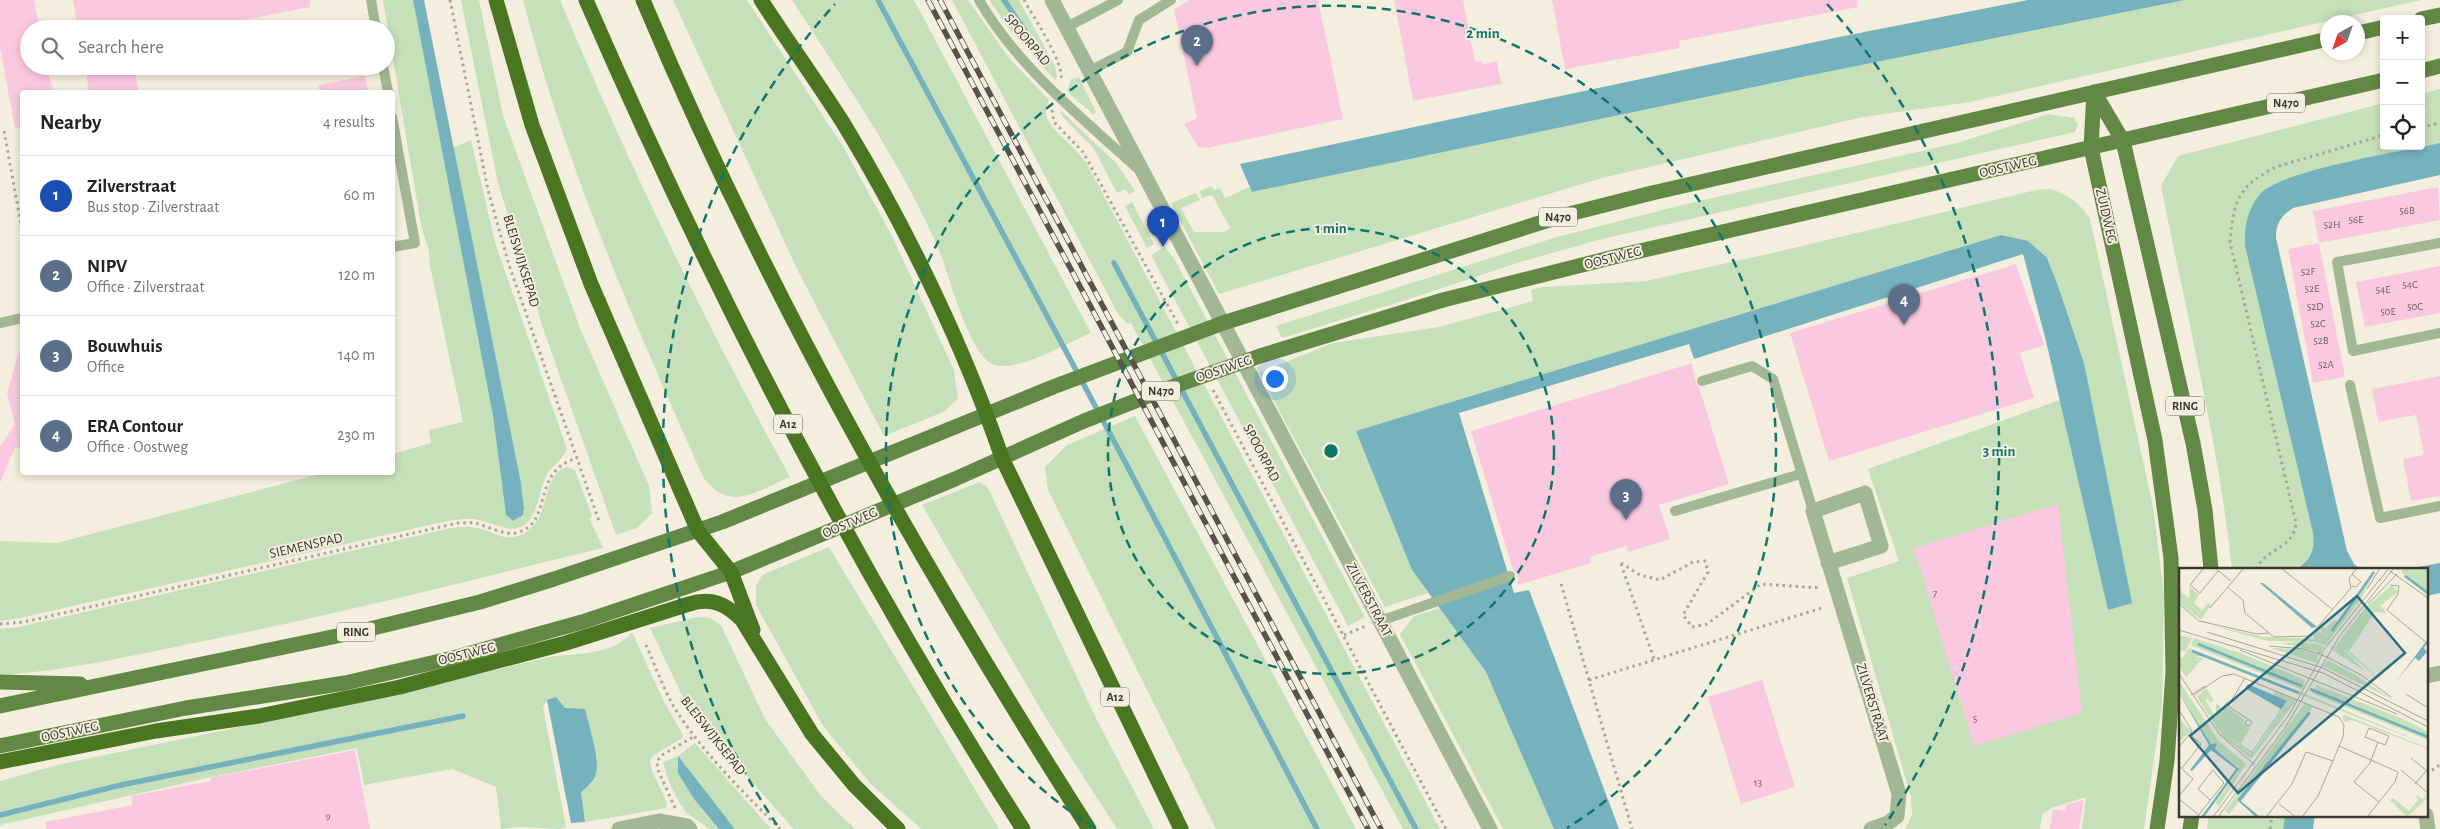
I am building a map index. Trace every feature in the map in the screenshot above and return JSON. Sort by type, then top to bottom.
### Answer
[{"type":"highway","points":[[496,0],[521,92],[558,200],[594,292],[698,531],[731,572],[747,609],[758,644]]},
{"type":"highway","name":"A12","points":[[586,0],[672,192],[806,459],[870,576],[1023,829]]},
{"type":"highway","points":[[643,0],[680,86],[756,244],[847,422],[920,553],[1089,829]]},
{"type":"highway","name":"A12","points":[[761,0],[835,112],[880,186],[925,276],[987,414],[1002,458],[1181,829]]},
{"type":"highway","points":[[3,762],[135,735],[259,716],[400,687],[566,643],[701,601],[714,601],[727,607],[742,620],[794,707],[826,753],[854,785],[898,829]]},
{"type":"main road","points":[[2425,18],[2440,15]]},
{"type":"main road","points":[[2365,31],[2380,28]]},
{"type":"main road","name":"N470","points":[[698,531],[931,435],[1140,352],[1240,317],[1595,207],[2320,41]]},
{"type":"main road","points":[[2425,69],[2440,66]]},
{"type":"main road","name":"OOSTWEG","points":[[0,746],[186,708],[345,683],[426,665],[582,622],[652,600],[788,550],[1064,430],[1160,392],[1260,356],[1400,313],[1530,278],[2380,81]]},
{"type":"main road","name":"RING","points":[[2094,92],[2123,141],[2193,443],[2205,510],[2211,568]]},
{"type":"main road","name":"ZUIDWEG","points":[[2094,92],[2091,148],[2155,440],[2171,558],[2174,672],[2166,761],[2157,829]]},
{"type":"main road","name":"RING","points":[[0,706],[352,633],[455,608],[554,580],[698,531]]},
{"type":"main road","points":[[0,682],[106,685]]},
{"type":"main road","points":[[2190,829],[2192,816]]},
{"type":"street","name":"ZILVERSTRAAT","points":[[1052,0],[1091,70],[1141,171],[1490,829]]},
{"type":"street","points":[[1812,511],[1865,493],[1868,502],[1881,546],[1828,563]]},
{"type":"street","name":"ZILVERSTRAAT","points":[[1812,511],[1900,794],[1897,816],[1888,824],[1871,829]]},
{"type":"street","points":[[2426,816],[2428,829]]},
{"type":"street","points":[[619,829],[660,822],[688,827]]},
{"type":"lane","points":[[371,0],[374,20]]},
{"type":"lane","name":"SPOORPAD","points":[[979,0],[1006,40],[1057,95],[1141,171]]},
{"type":"lane","points":[[1067,28],[1118,0]]},
{"type":"lane","points":[[1091,70],[1127,52],[1139,20],[1171,0]]},
{"type":"lane","points":[[385,75],[388,90]]},
{"type":"lane","points":[[395,133],[415,243],[395,246]]},
{"type":"lane","points":[[2440,243],[2337,262],[2352,351],[2440,334]]},
{"type":"lane","points":[[0,323],[20,318]]},
{"type":"lane","points":[[1702,380],[1752,366],[1773,379],[1812,511]]},
{"type":"lane","points":[[2350,385],[2380,518],[2440,506]]},
{"type":"lane","points":[[1675,511],[1801,474]]},
{"type":"lane","points":[[1380,621],[1430,602],[1510,576]]},
{"type":"path","name":"BLEISWIJKSEPAD","points":[[450,0],[488,190],[506,255],[599,520]]},
{"type":"path","name":"SPOORPAD","points":[[1024,0],[1062,74],[1052,112],[1054,122],[1083,152],[1179,325]]},
{"type":"path","points":[[2425,126],[2440,123]]},
{"type":"path","points":[[4,131],[20,219]]},
{"type":"path","points":[[2257,568],[2265,557],[2291,540],[2295,534],[2296,523],[2230,242],[2236,201],[2245,188],[2264,173],[2276,167],[2380,137]]},
{"type":"path","name":"SPOORPAD","points":[[1210,385],[1446,829]]},
{"type":"path","name":"SIEMENSPAD","points":[[0,624],[24,622],[458,524],[472,523],[512,534],[526,530],[536,519],[554,470],[566,461],[577,458]]},
{"type":"path","points":[[1654,660],[1621,563],[1640,575],[1660,580],[1692,562],[1705,561],[1708,572],[1683,615],[1692,627],[1707,624],[1761,584],[1838,596]]},
{"type":"path","points":[[1561,584],[1632,829]]},
{"type":"path","points":[[1589,680],[1654,660],[1838,596]]},
{"type":"path","points":[[1344,635],[1380,621]]},
{"type":"path","name":"BLEISWIJKSEPAD","points":[[646,644],[667,694],[695,736],[744,793],[780,829]]},
{"type":"path","points":[[688,827],[662,780],[657,761],[695,736]]},
{"type":"path","points":[[2428,771],[2440,764]]},
{"type":"path","points":[[2270,829],[2272,816]]},
{"type":"green space","points":[[383,0],[413,0],[493,416],[506,515],[513,521],[523,515],[521,483],[453,148],[471,140],[495,242],[567,449],[563,457],[546,476],[532,516],[520,527],[513,528],[505,528],[473,519],[438,523],[0,621],[0,541],[57,543],[316,475],[395,475],[395,453],[431,443],[429,430],[463,422],[430,266],[429,251],[421,225],[395,71],[395,20],[386,20]]},
{"type":"green space","points":[[461,0],[479,0],[503,116],[580,328],[649,486],[652,513],[637,528],[616,535],[543,328],[498,183]]},
{"type":"green space","points":[[523,0],[560,0],[640,182],[728,360],[790,477],[754,493],[733,497],[713,488],[703,477],[627,301],[580,183],[540,62]]},
{"type":"green space","points":[[673,0],[747,0],[844,148],[892,236],[954,370],[958,399],[943,412],[884,436],[798,271]]},
{"type":"green space","points":[[792,0],[914,0],[1091,333],[1030,361],[1005,366],[995,365],[986,359],[977,348],[969,333],[955,299],[941,255],[909,188],[872,124]]},
{"type":"green space","points":[[952,0],[968,0],[1009,58],[1049,100],[1046,117],[1057,132],[1087,164],[1440,829],[1403,829],[1131,323],[1127,324],[1117,312]]},
{"type":"green space","points":[[989,0],[1019,0],[1055,66],[1057,77],[1055,80],[1011,31]]},
{"type":"green space","points":[[2185,0],[2421,0],[2355,15],[2320,15],[2320,23],[1970,102],[1863,117],[1602,178],[1219,294],[1171,203],[1196,193],[1200,200],[1181,208],[1194,232],[1224,232],[1230,228],[1212,195],[1202,198],[1200,191],[1212,186],[1214,190],[1220,188],[1225,198],[1250,187],[1252,192],[1797,78]]},
{"type":"green space","points":[[1079,77],[1096,112],[1094,115],[1067,92],[1071,79]]},
{"type":"green space","points":[[2440,89],[2440,143],[2425,146],[2425,93]]},
{"type":"green space","points":[[2380,104],[2380,150],[2407,150],[2318,170],[2274,184],[2263,192],[2254,204],[2245,231],[2245,246],[2313,533],[2312,549],[2307,559],[2298,566],[2291,568],[2232,568],[2219,473],[2161,186],[2178,156]]},
{"type":"green space","points":[[1060,110],[1117,164],[1135,191],[1129,195],[1125,189],[1117,193],[1094,149],[1062,116]]},
{"type":"green space","points":[[2049,114],[2074,118],[2078,124],[2075,132],[1602,239],[1520,262],[1282,338],[1276,326],[1557,237],[1686,204],[1957,143]]},
{"type":"green space","points":[[2051,189],[2074,200],[2090,219],[2153,507],[2164,595],[2162,704],[2144,829],[2082,829],[2086,797],[2052,808],[2042,814],[2040,829],[1905,829],[1912,815],[1911,797],[1847,578],[1899,561],[1868,469],[2060,400],[2108,609],[2084,363],[2047,258],[2001,235],[1357,431],[1412,570],[1428,593],[1385,607],[1259,373],[1333,343],[1439,327],[1533,301],[1531,290],[1543,287],[1646,281],[1777,252],[2036,190]]},
{"type":"green space","points":[[1132,202],[1154,244],[1147,248],[1125,206]]},
{"type":"green space","points":[[1165,247],[1175,260],[1365,617],[1348,626],[1151,255]]},
{"type":"green space","points":[[1135,416],[1356,829],[1216,829],[1048,490],[1045,467],[1067,445]]},
{"type":"green space","points":[[566,467],[575,470],[592,516],[589,518],[603,548],[246,633],[98,662],[0,675],[0,629],[19,627],[451,528],[474,527],[510,538],[514,537],[527,532],[535,524],[541,514],[552,481],[557,473]]},
{"type":"green space","points":[[980,482],[988,488],[1096,718],[1154,829],[1117,829],[1047,720],[922,505]]},
{"type":"green space","points":[[829,547],[999,829],[921,829],[870,783],[823,726],[756,605],[756,586],[762,575]]},
{"type":"green space","points":[[1440,608],[1486,672],[1554,829],[1503,829],[1400,634],[1414,616]]},
{"type":"green space","points":[[697,617],[710,618],[721,625],[765,719],[821,796],[855,829],[794,829],[691,714],[650,628]]},
{"type":"green space","points":[[632,632],[664,702],[683,735],[682,738],[654,755],[650,760],[652,771],[667,803],[666,808],[585,822],[581,793],[593,781],[564,708],[547,700],[543,707],[566,827],[560,829],[520,827],[501,829],[496,787],[452,769],[364,785],[357,748],[207,778],[0,825],[0,781],[61,764],[361,702],[549,657],[594,652],[615,645]]},
{"type":"green space","points":[[695,743],[771,829],[735,829],[711,798],[678,773],[694,799],[719,829],[709,829],[687,813],[672,789],[663,762],[678,756]]},
{"type":"green space","points":[[2209,816],[2285,816],[2283,829],[2207,829]]},
{"type":"water","points":[[413,0],[424,0],[521,483],[523,515],[513,521],[506,515],[493,416]]},
{"type":"water","points":[[2028,0],[2185,0],[1797,78],[1252,192],[1240,164],[1839,37]]},
{"type":"water","points":[[2440,143],[2440,175],[2293,208],[2282,217],[2277,228],[2276,238],[2347,551],[2354,564],[2359,568],[2297,568],[2311,554],[2313,533],[2245,246],[2245,231],[2250,210],[2262,192],[2294,176],[2405,150],[2425,150],[2425,146]]},
{"type":"water","points":[[2001,235],[2028,241],[2047,258],[2058,286],[2084,363],[2132,603],[2108,610],[2046,341],[2023,254],[1694,359],[1689,344],[1459,413],[1514,593],[1529,590],[1619,829],[1554,829],[1486,672],[1412,570],[1356,431]]},
{"type":"water","points":[[2440,563],[2440,593],[2428,596],[2428,568],[2412,568]]},
{"type":"water","points":[[556,697],[565,708],[585,709],[594,742],[597,760],[596,774],[592,782],[581,793],[585,822],[571,823],[547,700]]},
{"type":"water","points":[[678,756],[735,829],[719,829],[694,799],[678,773]]},
{"type":"water","points":[[2285,816],[2315,816],[2313,829],[2283,829]]},
{"type":"building","points":[[0,0],[34,0],[38,20],[20,20],[20,75],[49,75],[53,90],[20,90],[20,127],[15,128],[0,48]]},
{"type":"building","points":[[73,0],[310,0],[310,7],[244,20],[76,20]]},
{"type":"building","points":[[1190,0],[1318,0],[1343,119],[1207,148],[1198,147],[1184,124],[1197,118],[1174,9]]},
{"type":"building","points":[[1394,0],[1463,0],[1475,62],[1482,61],[1483,64],[1497,61],[1501,84],[1413,101]]},
{"type":"building","points":[[1552,0],[1857,0],[1858,7],[1679,41],[1680,48],[1565,69]]},
{"type":"building","points":[[86,75],[136,75],[139,90],[89,90]]},
{"type":"building","points":[[365,76],[368,90],[319,90],[319,85]]},
{"type":"building","points":[[2438,187],[2440,220],[2319,243],[2313,211]]},
{"type":"building","points":[[2319,243],[2345,377],[2313,383],[2288,249]]},
{"type":"building","points":[[2016,264],[2044,345],[2020,353],[2034,398],[1829,461],[1790,333]]},
{"type":"building","points":[[2440,266],[2440,313],[2365,327],[2356,282]]},
{"type":"building","points":[[18,353],[20,354],[20,448],[15,447],[0,483],[0,446],[15,424],[7,394]]},
{"type":"building","points":[[1692,363],[1696,383],[1699,387],[1729,484],[1659,505],[1670,539],[1628,552],[1626,546],[1590,557],[1591,563],[1518,585],[1517,574],[1513,570],[1471,431]]},
{"type":"building","points":[[2440,376],[2440,496],[2411,501],[2403,459],[2424,455],[2416,415],[2378,422],[2372,389]]},
{"type":"building","points":[[2058,504],[2082,713],[1974,746],[1914,548]]},
{"type":"building","points":[[1762,680],[1795,787],[1741,804],[1708,697]]},
{"type":"building","points":[[355,750],[370,829],[46,829],[45,822],[133,805],[131,796],[211,781],[210,778]]},
{"type":"building","points":[[2084,800],[2079,829],[2050,829],[2053,809],[2065,811],[2066,805]]},
{"type":"waterway","points":[[878,0],[1123,458],[1317,829]]},
{"type":"waterway","points":[[1004,0],[1031,40]]},
{"type":"waterway","points":[[1114,263],[1416,829]]},
{"type":"waterway","points":[[0,815],[121,785],[463,716]]},
{"type":"railway","points":[[928,0],[1368,829]]},
{"type":"railway","points":[[940,0],[1381,829]]},
{"type":"place","name":"NIPV","points":[[1197,66]]},
{"type":"place","name":"Zilverstraat","points":[[1163,247]]},
{"type":"place","name":"ERA Contour","points":[[1904,325]]},
{"type":"place","name":"Bouwhuis","points":[[1626,520]]}]
